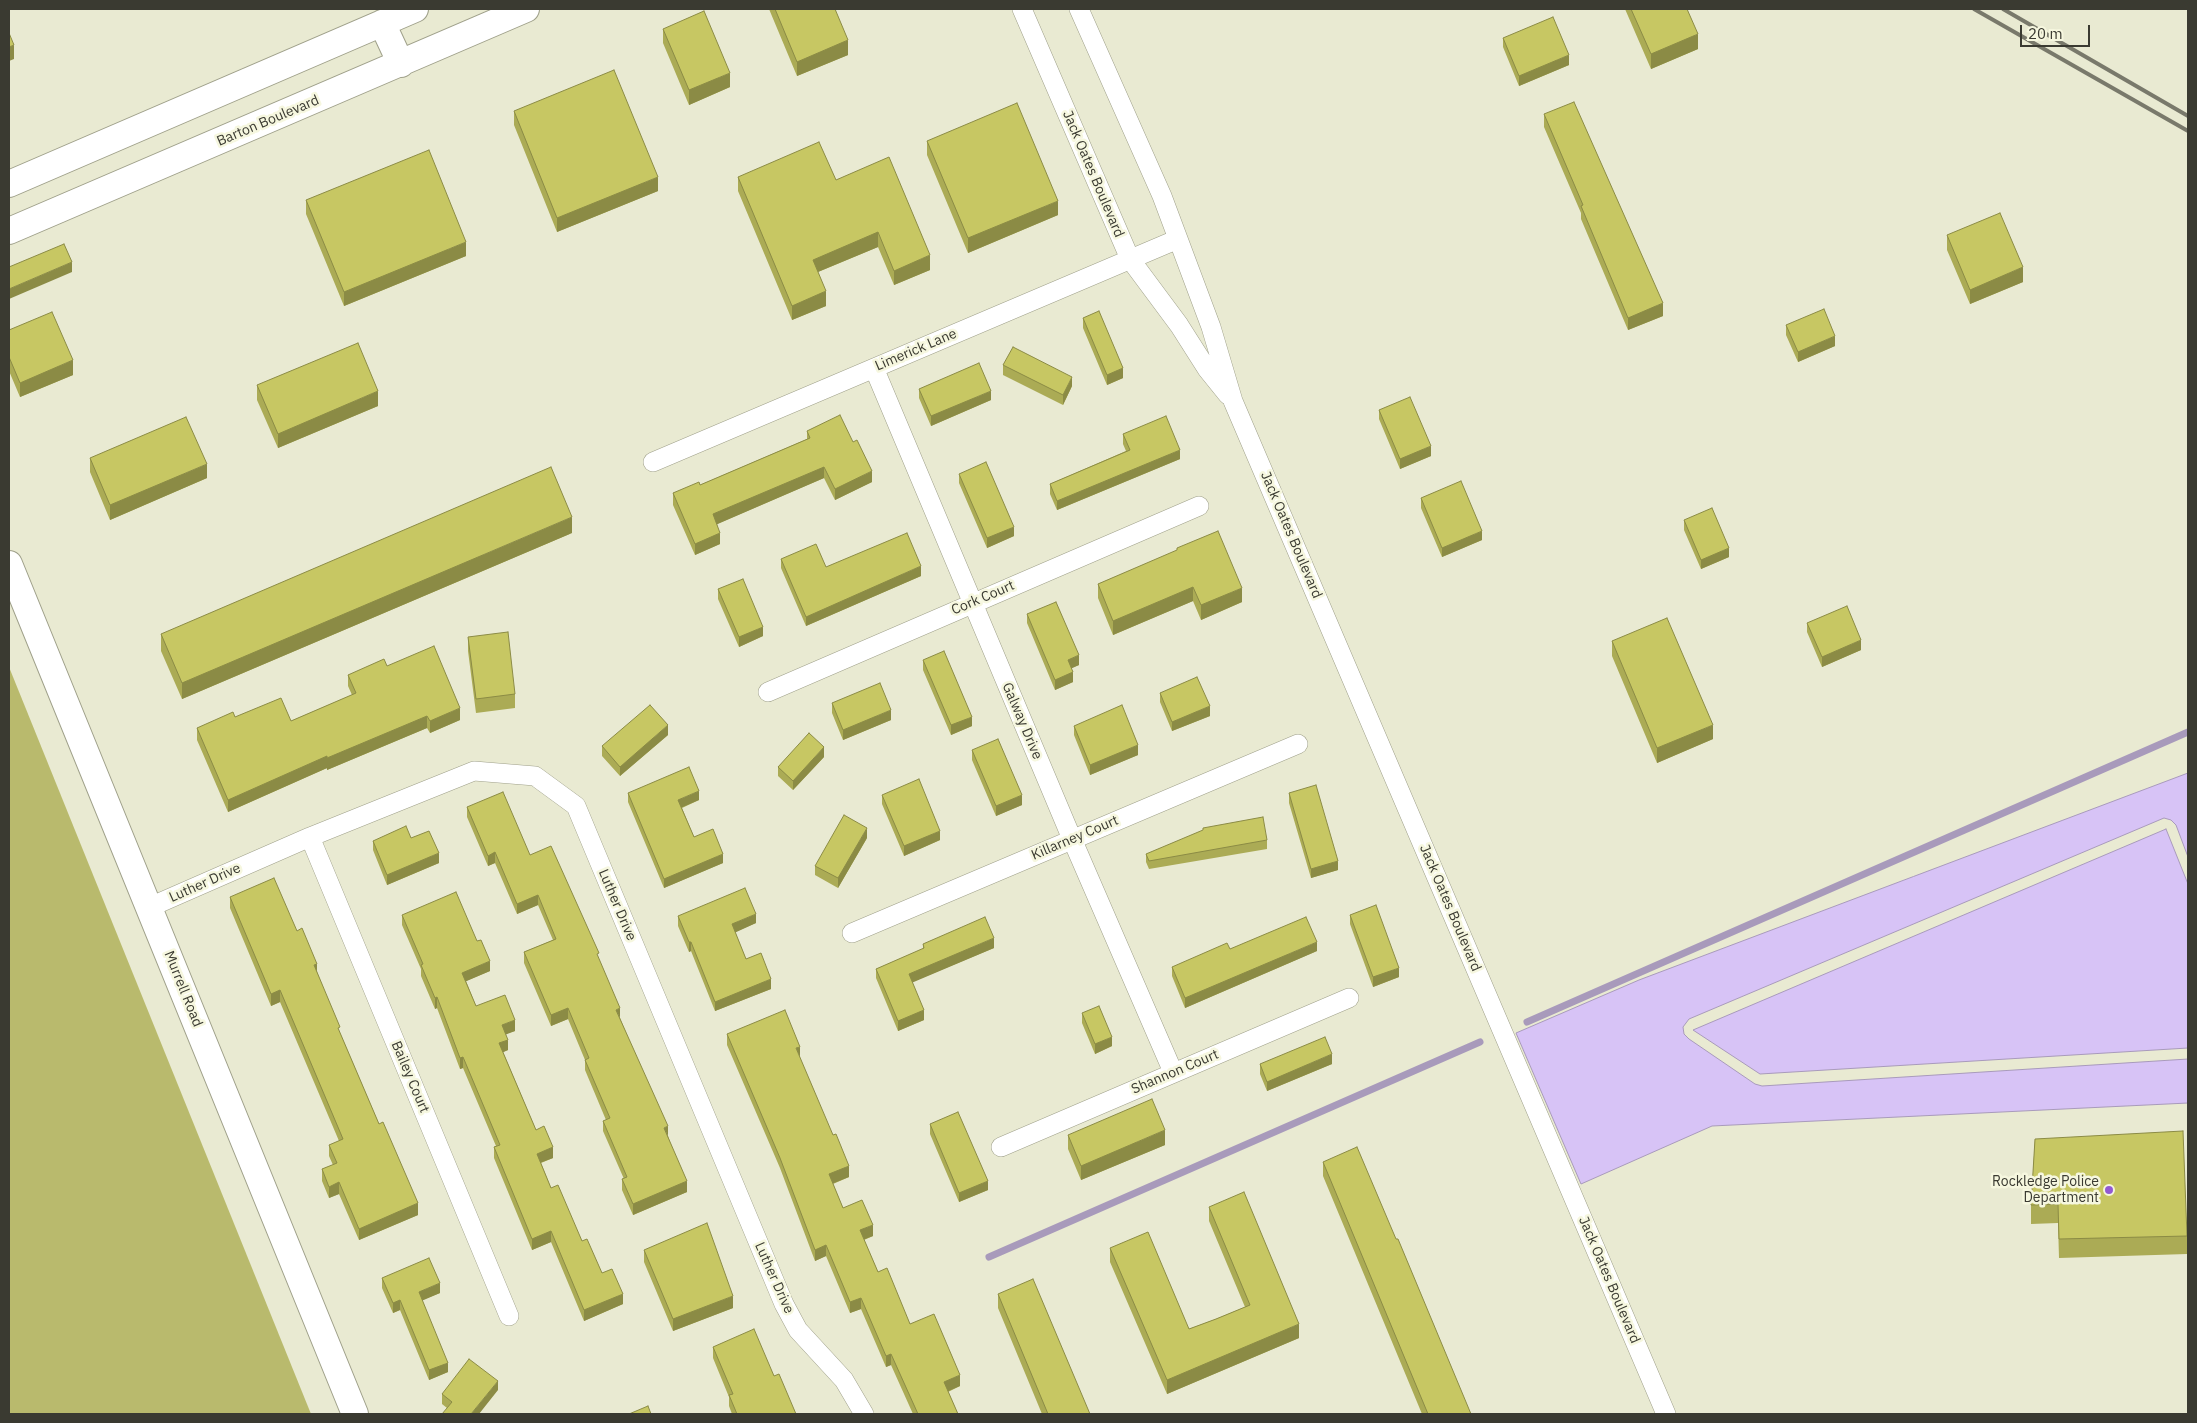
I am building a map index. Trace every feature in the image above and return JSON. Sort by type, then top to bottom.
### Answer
[{"type":"main road","points":[[9,184],[415,9]]},
{"type":"main road","name":"Barton Boulevard","points":[[9,231],[526,9]]},
{"type":"main road","points":[[382,23],[401,64]]},
{"type":"main road","name":"Murrell Road","points":[[9,564],[355,1414]]},
{"type":"street","name":"Jack Oates Boulevard","points":[[1022,9],[1130,259],[1179,325],[1206,370],[1234,401]]},
{"type":"street","name":"Jack Oates Boulevard","points":[[1079,9],[1178,239],[1211,327],[1234,401],[1666,1414]]},
{"type":"street","name":"Limerick Lane","points":[[653,462],[1178,239]]},
{"type":"street","name":"Galway Drive","points":[[874,368],[1072,839],[1173,1072]]},
{"type":"street","name":"Cork Court","points":[[768,692],[1199,506]]},
{"type":"street","name":"Killarney Court","points":[[852,933],[1298,744]]},
{"type":"street","name":"Luther Drive","points":[[150,908],[310,837],[474,771],[535,776],[576,806],[784,1304],[798,1330],[844,1380],[864,1414]]},
{"type":"street","name":"Bailey Court","points":[[310,837],[510,1316]]},
{"type":"street","name":"Shannon Court","points":[[1001,1147],[1349,998]]},
{"type":"shaded area","points":[[9,667],[311,1414],[9,1414]]},
{"type":"shaded area","points":[[2188,773],[2188,857],[2176,825],[2171,820],[2164,818],[1689,1019],[1683,1027],[1684,1034],[1689,1039],[1755,1084],[1762,1086],[2188,1059],[2188,1103],[1712,1126],[1581,1184],[1516,1033],[1639,980]]},
{"type":"shaded area","points":[[2166,829],[2188,884],[2188,1048],[1760,1074],[1693,1030]]},
{"type":"building","points":[[775,9],[835,9],[848,40],[797,62]]},
{"type":"building","points":[[1631,9],[1687,9],[1698,34],[1651,54]]},
{"type":"building","points":[[704,11],[730,73],[689,90],[663,29]]},
{"type":"building","points":[[1553,17],[1569,55],[1519,76],[1503,38]]},
{"type":"building","points":[[9,33],[14,45],[9,47]]},
{"type":"building","points":[[614,70],[658,177],[557,218],[514,111]]},
{"type":"building","points":[[1574,102],[1663,303],[1628,318],[1544,114]]},
{"type":"building","points":[[1017,103],[1058,201],[968,238],[927,141]]},
{"type":"building","points":[[819,142],[836,180],[889,157],[930,255],[894,271],[878,232],[813,260],[826,291],[792,306],[738,177]]},
{"type":"building","points":[[429,150],[466,242],[344,292],[306,200]]},
{"type":"building","points":[[2000,213],[2023,267],[1970,290],[1947,235]]},
{"type":"building","points":[[64,244],[72,262],[9,289],[9,267]]},
{"type":"building","points":[[1824,309],[1835,336],[1798,352],[1786,325]]},
{"type":"building","points":[[1099,311],[1123,368],[1107,375],[1083,318]]},
{"type":"building","points":[[52,312],[73,360],[20,383],[9,357],[9,330]]},
{"type":"building","points":[[358,343],[378,391],[278,434],[257,385]]},
{"type":"building","points":[[1013,347],[1072,377],[1063,395],[1003,365]]},
{"type":"building","points":[[979,363],[991,391],[931,416],[919,389]]},
{"type":"building","points":[[1410,397],[1431,446],[1400,459],[1379,410]]},
{"type":"building","points":[[840,415],[853,442],[857,440],[872,471],[835,489],[824,467],[713,514],[720,533],[695,544],[673,493],[699,482],[700,485],[810,438],[807,431]]},
{"type":"building","points":[[1166,416],[1180,450],[1057,501],[1050,484],[1130,450],[1123,434]]},
{"type":"building","points":[[186,417],[207,464],[110,505],[90,458]]},
{"type":"building","points":[[986,462],[1014,527],[987,538],[959,474]]},
{"type":"building","points":[[551,467],[572,517],[182,683],[161,634]]},
{"type":"building","points":[[1461,481],[1482,531],[1442,548],[1421,498]]},
{"type":"building","points":[[1712,508],[1729,548],[1701,560],[1684,520]]},
{"type":"building","points":[[1218,531],[1242,588],[1201,605],[1193,587],[1113,621],[1098,584]]},
{"type":"building","points":[[907,533],[921,566],[806,617],[781,559],[816,544],[826,567]]},
{"type":"building","points":[[743,579],[763,627],[739,637],[718,589]]},
{"type":"building","points":[[1056,602],[1079,655],[1068,660],[1073,672],[1055,680],[1027,614]]},
{"type":"building","points":[[1847,606],[1861,640],[1822,657],[1807,623]]},
{"type":"building","points":[[1667,618],[1713,725],[1657,748],[1612,641]]},
{"type":"building","points":[[508,632],[515,694],[476,699],[468,637]]},
{"type":"building","points":[[434,646],[460,708],[430,721],[427,716],[327,758],[327,756],[228,800],[197,728],[233,712],[235,717],[281,698],[291,721],[356,693],[348,675],[384,659],[387,666]]},
{"type":"building","points":[[944,651],[972,717],[951,725],[923,660]]},
{"type":"building","points":[[1197,677],[1210,706],[1172,722],[1160,693]]},
{"type":"building","points":[[880,683],[891,710],[843,730],[832,703]]},
{"type":"building","points":[[650,705],[668,725],[620,767],[602,746]]},
{"type":"building","points":[[1122,705],[1138,745],[1090,765],[1074,726]]},
{"type":"building","points":[[809,733],[824,747],[793,781],[778,767]]},
{"type":"building","points":[[998,739],[1022,795],[996,806],[972,750]]},
{"type":"building","points":[[689,767],[699,791],[678,800],[694,837],[713,829],[723,854],[664,879],[628,793]]},
{"type":"building","points":[[919,779],[940,831],[904,846],[882,795]]},
{"type":"building","points":[[1316,785],[1338,861],[1311,869],[1289,793]]},
{"type":"building","points":[[503,792],[530,855],[551,846],[599,953],[597,954],[620,1008],[616,1010],[668,1126],[664,1128],[687,1181],[633,1204],[622,1179],[627,1177],[603,1121],[610,1118],[585,1060],[589,1058],[568,1008],[551,1015],[524,952],[556,939],[538,895],[517,904],[495,852],[488,856],[467,807]]},
{"type":"building","points":[[844,815],[867,828],[838,878],[815,866]]},
{"type":"building","points":[[1263,817],[1267,840],[1149,861],[1146,854],[1203,830],[1203,828]]},
{"type":"building","points":[[406,826],[411,838],[429,831],[439,853],[387,875],[373,841]]},
{"type":"building","points":[[274,878],[297,931],[302,928],[317,964],[314,965],[340,1027],[338,1028],[379,1124],[383,1122],[418,1203],[359,1229],[339,1182],[329,1187],[322,1169],[337,1163],[329,1145],[343,1139],[280,990],[271,994],[230,897]]},
{"type":"building","points":[[745,888],[756,914],[732,924],[746,959],[761,953],[771,979],[715,1002],[691,942],[689,942],[678,916]]},
{"type":"building","points":[[456,892],[477,941],[481,940],[490,961],[462,973],[476,1006],[505,995],[515,1020],[502,1025],[508,1040],[499,1043],[536,1130],[544,1126],[553,1147],[537,1154],[551,1188],[558,1185],[582,1241],[587,1239],[602,1273],[612,1269],[623,1294],[584,1310],[551,1231],[532,1239],[494,1147],[500,1145],[463,1057],[460,1058],[437,997],[435,998],[402,915]]},
{"type":"building","points":[[1376,905],[1399,968],[1373,977],[1350,915]]},
{"type":"building","points":[[985,917],[994,938],[909,974],[924,1010],[898,1021],[876,969],[924,948],[923,944]]},
{"type":"building","points":[[1306,917],[1317,942],[1185,998],[1172,967],[1227,943],[1230,949]]},
{"type":"building","points":[[1099,1006],[1112,1037],[1095,1044],[1082,1013]]},
{"type":"building","points":[[785,1010],[800,1047],[796,1048],[833,1135],[836,1134],[849,1166],[829,1174],[843,1208],[862,1200],[873,1225],[860,1230],[878,1272],[887,1268],[910,1324],[934,1314],[960,1375],[944,1382],[958,1414],[918,1414],[891,1354],[886,1356],[861,1298],[850,1302],[826,1245],[815,1250],[780,1158],[727,1034]]},
{"type":"building","points":[[1325,1037],[1332,1054],[1267,1082],[1260,1064]]},
{"type":"building","points":[[1152,1099],[1165,1130],[1081,1166],[1068,1135]]},
{"type":"building","points":[[958,1112],[988,1181],[959,1193],[930,1124]]},
{"type":"building","name":"Rockledge Police Department","points":[[2183,1131],[2187,1236],[2059,1239],[2058,1204],[2031,1205],[2035,1139]]},
{"type":"building","points":[[1357,1147],[1396,1239],[1398,1239],[1471,1414],[1428,1414],[1323,1162]]},
{"type":"building","points":[[1244,1192],[1299,1324],[1167,1380],[1110,1248],[1148,1232],[1189,1329],[1250,1305],[1209,1207]]},
{"type":"building","points":[[707,1223],[733,1296],[673,1319],[644,1250]]},
{"type":"building","points":[[429,1258],[440,1283],[419,1292],[448,1363],[429,1370],[400,1300],[393,1303],[382,1278]]},
{"type":"building","points":[[1033,1279],[1090,1414],[1048,1414],[998,1294]]},
{"type":"building","points":[[754,1329],[774,1376],[779,1374],[796,1414],[737,1414],[729,1395],[733,1394],[713,1347]]},
{"type":"building","points":[[469,1359],[498,1381],[471,1414],[442,1414],[452,1402],[442,1394]]},
{"type":"building","points":[[648,1406],[651,1414],[629,1414]]},
{"type":"waterway","points":[[1527,1022],[2188,732]]},
{"type":"waterway","points":[[989,1257],[1480,1042]]},
{"type":"railway","points":[[1974,9],[2188,131]]},
{"type":"railway","points":[[2003,9],[2188,116]]},
{"type":"place","name":"Rockledge Police Department","points":[[2109,1190]]}]
